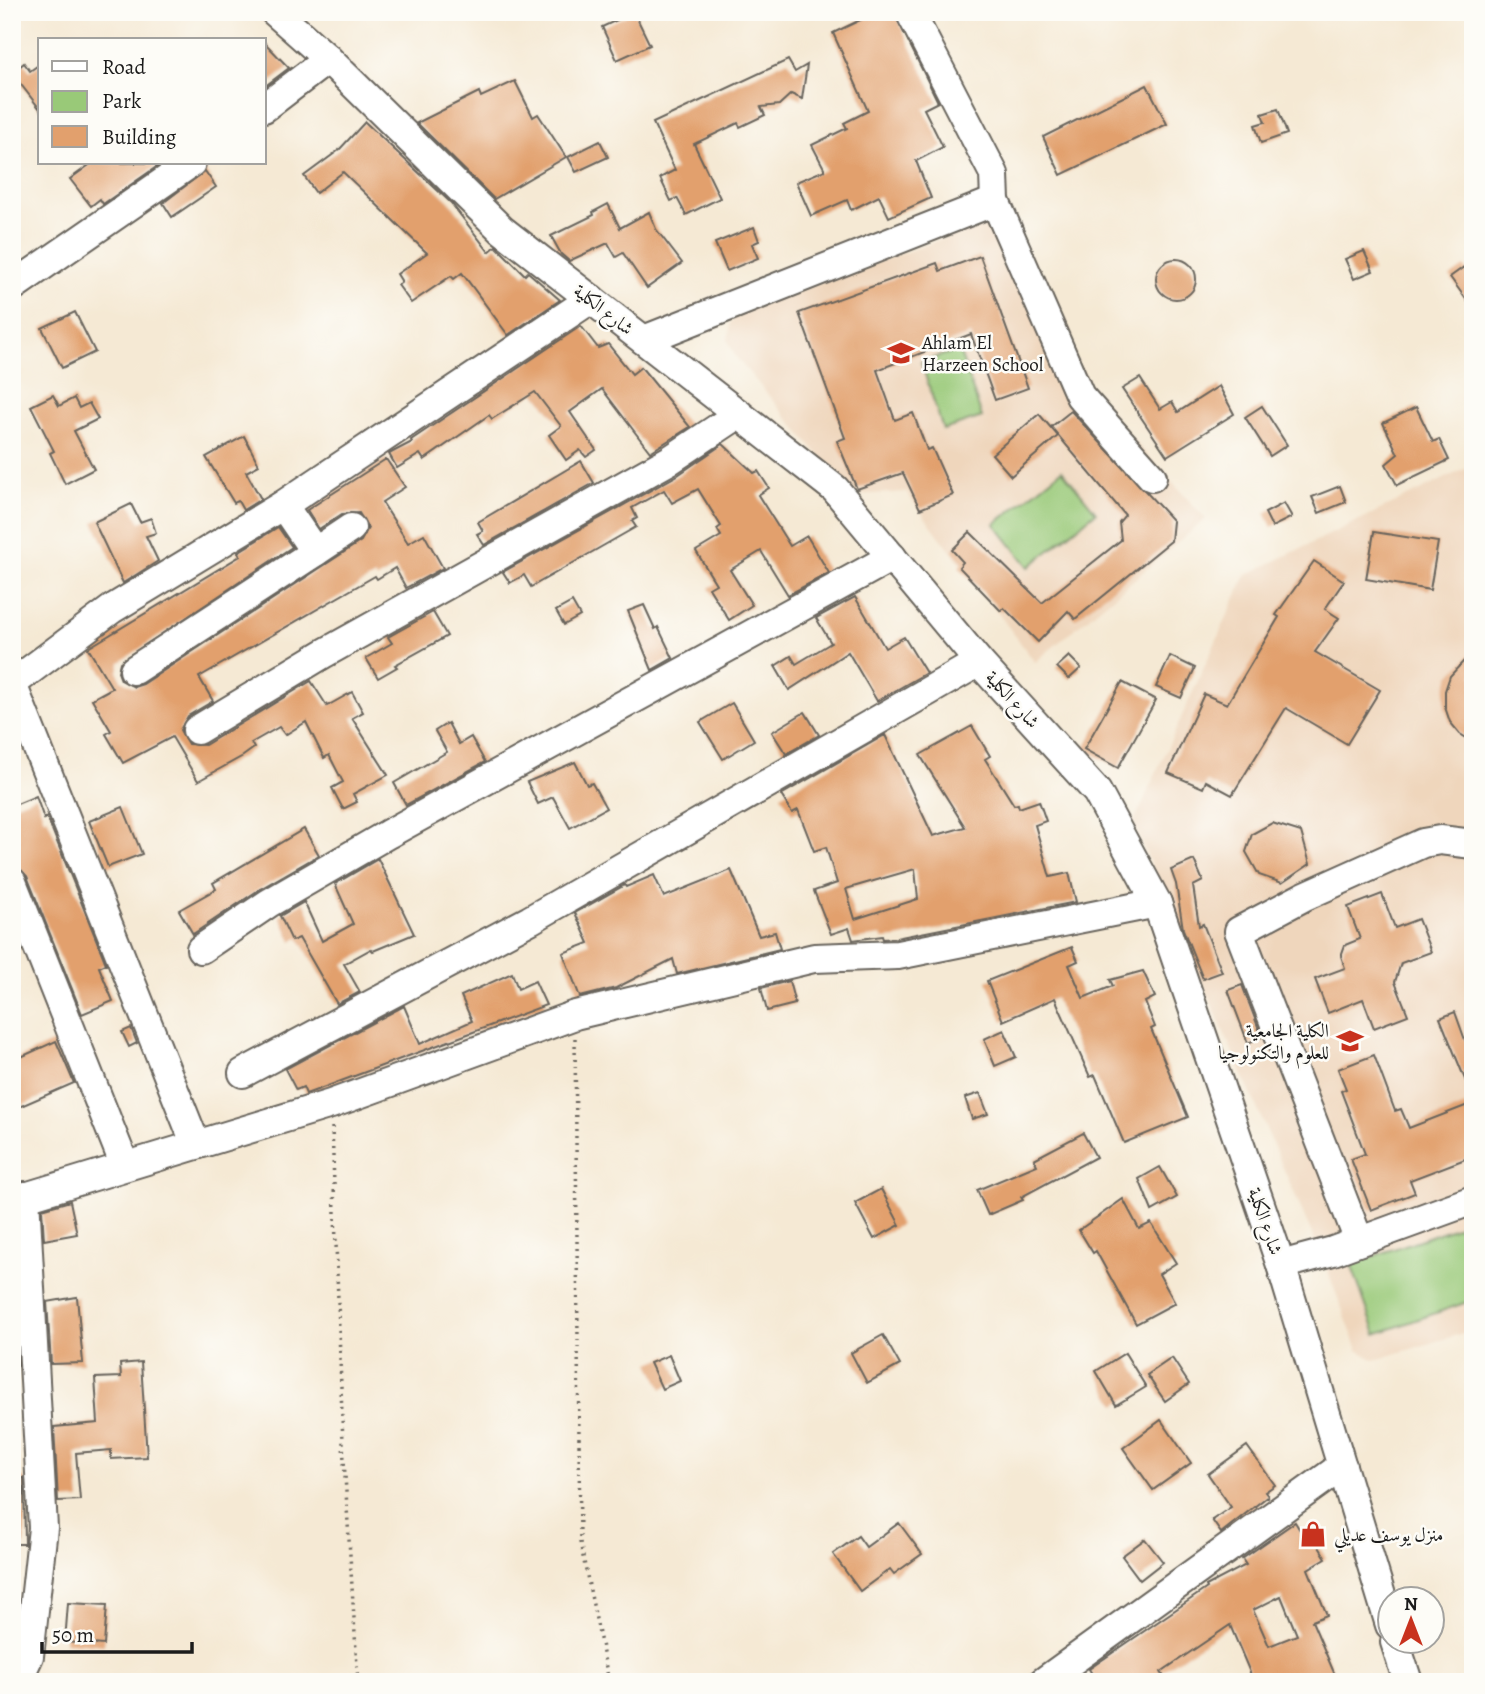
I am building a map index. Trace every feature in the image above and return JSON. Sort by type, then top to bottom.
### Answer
[{"type":"street","name":"شارع الكلية","points":[[275,12],[328,59],[502,230],[835,489],[979,662],[1097,792],[1157,903],[1281,1265],[1379,1586]]},
{"type":"street","points":[[911,12],[994,174],[995,201],[1080,396],[1152,477]]},
{"type":"street","points":[[266,106],[328,59]]},
{"type":"street","points":[[12,287],[190,164]]},
{"type":"street","points":[[644,340],[995,201]]},
{"type":"street","points":[[196,1145],[13,683],[112,610],[283,505],[591,299]]},
{"type":"street","points":[[197,730],[323,654],[670,460],[739,414]]},
{"type":"street","points":[[283,505],[315,552]]},
{"type":"street","points":[[134,670],[351,528]]},
{"type":"street","points":[[201,949],[269,903],[388,834],[892,557]]},
{"type":"street","points":[[243,1073],[530,919],[979,662]]},
{"type":"street","points":[[1359,1241],[1240,931],[1306,896],[1423,843],[1440,840],[1473,844]]},
{"type":"street","points":[[12,882],[125,1166]]},
{"type":"street","points":[[17,1682],[29,1656],[43,1528],[19,1198],[331,1104],[575,1015],[814,958],[898,955],[1157,903]]},
{"type":"street","points":[[1281,1265],[1359,1241],[1473,1200]]},
{"type":"street","points":[[1043,1682],[1342,1466]]},
{"type":"street","points":[[1400,1656],[1408,1682]]},
{"type":"path","points":[[575,1015],[580,1542],[609,1682]]},
{"type":"path","points":[[331,1104],[343,1444],[358,1682]]},
{"type":"shaded area","points":[[1009,215],[1075,377],[1206,519],[1035,662],[906,492],[853,495],[735,356],[728,341],[731,322],[742,311]]},
{"type":"shaded area","name":"الكلية الجامعية للعلوم والتكنولوجيا","points":[[1473,465],[1473,1330],[1375,1360],[1358,1350],[1323,1259],[1133,824],[1246,575]]},
{"type":"green space","points":[[959,350],[982,417],[943,430],[921,362]]},
{"type":"green space","points":[[1062,470],[1096,512],[1029,567],[995,524]]},
{"type":"green space","points":[[1473,1221],[1473,1300],[1376,1334],[1351,1264]]},
{"type":"building","points":[[634,12],[650,45],[617,60],[602,27]]},
{"type":"building","points":[[877,12],[894,12],[938,102],[924,109],[943,147],[916,161],[931,198],[889,217],[879,196],[851,210],[847,200],[811,216],[796,182],[825,170],[812,145],[847,128],[844,123],[868,111],[833,33]]},
{"type":"building","points":[[266,44],[289,68],[266,85]]},
{"type":"building","points":[[788,60],[795,72],[807,65],[802,99],[791,94],[779,105],[761,107],[765,115],[740,127],[738,123],[694,144],[720,198],[686,215],[677,198],[671,201],[660,178],[675,170],[653,123]]},
{"type":"building","points":[[24,63],[30,71],[38,65],[38,106],[12,73]]},
{"type":"building","points":[[515,81],[533,117],[538,114],[566,157],[494,199],[417,123],[479,92],[481,97]]},
{"type":"building","points":[[1147,85],[1167,124],[1061,175],[1043,137]]},
{"type":"building","points":[[1278,109],[1287,134],[1261,143],[1255,125],[1265,122],[1262,114]]},
{"type":"building","points":[[365,122],[451,203],[489,252],[496,246],[525,275],[528,272],[560,300],[508,335],[462,273],[454,279],[451,276],[411,303],[398,285],[402,282],[397,274],[427,253],[343,172],[316,193],[304,176],[339,150]]},
{"type":"building","points":[[600,141],[608,157],[576,172],[568,157]]},
{"type":"building","points":[[91,164],[161,164],[103,204],[100,199],[91,206],[70,179]]},
{"type":"building","points":[[205,171],[216,187],[172,217],[163,203]]},
{"type":"building","points":[[608,204],[620,228],[649,212],[656,229],[682,263],[647,288],[623,253],[616,257],[608,243],[569,261],[561,254],[551,236],[594,215],[593,212]]},
{"type":"building","points":[[754,227],[759,241],[752,244],[758,258],[727,271],[715,243]]},
{"type":"building","points":[[1364,251],[1373,271],[1354,279],[1345,259]]},
{"type":"building","points":[[980,256],[1028,388],[995,400],[971,334],[877,370],[895,420],[913,413],[927,450],[932,448],[953,495],[920,509],[903,473],[857,489],[837,441],[845,438],[799,313],[937,263],[940,271]]},
{"type":"building","points":[[1176,259],[1184,260],[1190,265],[1195,271],[1195,287],[1190,293],[1184,298],[1176,299],[1168,298],[1162,293],[1157,287],[1156,279],[1157,271],[1162,265],[1168,260]]},
{"type":"building","points":[[1464,267],[1473,279],[1473,309],[1450,277]]},
{"type":"building","points":[[75,312],[95,352],[62,368],[42,328]]},
{"type":"building","points":[[581,326],[598,348],[608,344],[632,374],[641,367],[690,427],[650,452],[602,389],[570,412],[596,450],[586,457],[580,450],[566,460],[549,435],[561,426],[535,392],[492,419],[489,415],[424,460],[420,454],[397,468],[389,454],[412,442],[411,440]]},
{"type":"building","points":[[1140,378],[1160,409],[1172,402],[1178,412],[1219,386],[1234,414],[1167,456],[1122,389]]},
{"type":"building","points":[[53,395],[59,406],[74,398],[79,408],[89,403],[98,419],[74,431],[94,469],[65,484],[50,453],[54,451],[31,406]]},
{"type":"building","points":[[1262,406],[1287,445],[1270,456],[1245,417]]},
{"type":"building","points":[[1416,407],[1433,442],[1439,439],[1449,460],[1397,485],[1386,464],[1398,454],[1383,423]]},
{"type":"building","points":[[1071,411],[1173,521],[1171,541],[1075,619],[1068,611],[1038,642],[1004,608],[1001,611],[959,567],[963,562],[952,550],[970,532],[1042,603],[1121,540],[1119,522],[1125,515],[1051,427]]},
{"type":"building","points":[[1039,414],[1058,436],[1011,476],[992,454]]},
{"type":"building","points":[[244,436],[259,465],[246,472],[261,499],[243,510],[238,501],[234,503],[206,457]]},
{"type":"building","points":[[723,444],[754,473],[758,471],[769,488],[758,495],[790,546],[807,536],[829,573],[788,595],[761,551],[730,570],[752,605],[729,620],[709,588],[716,584],[696,551],[721,536],[717,529],[721,526],[698,489],[672,503],[664,490],[632,508],[637,518],[632,521],[636,527],[531,587],[524,575],[510,583],[503,572],[678,475]]},
{"type":"building","points":[[386,459],[405,487],[382,502],[408,543],[424,534],[443,568],[406,588],[395,568],[377,579],[375,576],[199,677],[213,701],[188,716],[180,730],[188,744],[205,745],[311,681],[327,706],[352,692],[363,712],[352,718],[388,775],[353,794],[357,802],[343,809],[332,788],[343,782],[329,755],[324,758],[306,722],[285,735],[279,727],[251,743],[254,748],[243,756],[198,781],[172,737],[123,763],[106,734],[111,731],[92,699],[112,688],[88,648],[240,556],[238,552],[278,527],[292,547],[120,662],[118,672],[121,680],[134,687],[143,684],[361,541],[368,528],[359,513],[342,514],[319,529],[307,510]]},
{"type":"building","points":[[581,461],[594,483],[484,545],[477,534],[483,531],[478,522]]},
{"type":"building","points":[[1340,486],[1346,502],[1319,513],[1312,497]]},
{"type":"building","points":[[1284,503],[1292,517],[1272,527],[1265,513]]},
{"type":"building","points":[[131,504],[140,522],[151,518],[156,533],[146,536],[158,561],[123,583],[94,522]]},
{"type":"building","points":[[1374,532],[1438,542],[1430,590],[1366,579]]},
{"type":"building","points":[[1314,561],[1344,581],[1325,609],[1339,618],[1315,652],[1380,690],[1347,744],[1286,708],[1232,795],[1206,781],[1203,788],[1168,773],[1204,694],[1227,704],[1279,617],[1276,615]]},
{"type":"building","points":[[855,597],[885,648],[904,637],[926,673],[877,701],[848,652],[789,690],[775,666],[791,656],[796,664],[831,643],[816,618]]},
{"type":"building","points":[[572,602],[580,616],[564,625],[556,611]]},
{"type":"building","points":[[644,605],[673,658],[652,670],[628,611]]},
{"type":"building","points":[[433,612],[447,636],[395,665],[397,667],[378,678],[366,658],[392,643],[388,637]]},
{"type":"building","points":[[1473,651],[1473,742],[1460,734],[1450,722],[1445,707],[1445,691],[1450,676]]},
{"type":"building","points":[[1069,656],[1081,668],[1069,679],[1057,667]]},
{"type":"building","points":[[1170,656],[1195,668],[1181,698],[1156,687]]},
{"type":"building","points":[[1122,682],[1156,700],[1118,768],[1084,749]]},
{"type":"building","points":[[732,703],[754,740],[723,759],[700,722]]},
{"type":"building","points":[[805,712],[819,735],[786,754],[772,732]]},
{"type":"building","points":[[448,723],[459,744],[471,737],[485,762],[406,805],[394,783],[447,752],[435,731]]},
{"type":"building","points":[[972,726],[990,756],[985,759],[1014,805],[1018,804],[1019,808],[1039,801],[1046,821],[1035,825],[1050,877],[1069,873],[1076,902],[896,938],[883,939],[882,936],[853,940],[849,928],[831,934],[814,891],[837,883],[826,847],[814,851],[798,810],[792,813],[781,795],[885,735],[933,836],[965,827],[920,755]],"holes":[[[915,869],[918,899],[855,919],[846,889]]]},
{"type":"building","points":[[575,762],[587,785],[592,783],[606,808],[570,828],[553,797],[538,804],[527,782]]},
{"type":"building","points":[[36,796],[106,964],[99,967],[113,1001],[82,1014],[27,876],[16,866],[12,857],[12,806]]},
{"type":"building","points":[[123,807],[142,854],[108,867],[89,821]]},
{"type":"building","points":[[1272,823],[1301,832],[1310,864],[1282,883],[1259,875],[1246,852],[1252,834]]},
{"type":"building","points":[[304,829],[319,855],[260,889],[193,934],[179,910],[216,889],[213,883]]},
{"type":"building","points":[[378,859],[414,934],[373,951],[371,949],[344,964],[360,992],[337,1004],[299,938],[292,941],[280,916],[304,902],[322,941],[353,924],[335,884]]},
{"type":"building","points":[[1194,860],[1203,881],[1193,886],[1199,926],[1203,924],[1222,972],[1203,979],[1183,929],[1176,884],[1171,870]]},
{"type":"building","points":[[731,870],[759,936],[775,932],[780,949],[677,974],[673,959],[616,988],[580,997],[563,953],[589,943],[575,913],[625,885],[626,887],[654,875],[664,897]]},
{"type":"building","points":[[1382,894],[1395,928],[1418,919],[1431,952],[1401,963],[1395,982],[1408,1015],[1374,1028],[1363,999],[1328,1013],[1315,979],[1345,968],[1341,956],[1345,945],[1360,939],[1348,907]]},
{"type":"building","points":[[1072,947],[1078,961],[1069,965],[1083,998],[1113,986],[1110,980],[1143,971],[1155,997],[1145,1002],[1155,1027],[1151,1029],[1188,1117],[1124,1143],[1095,1075],[1090,1077],[1055,998],[1003,1021],[987,981]]},
{"type":"building","points":[[512,973],[518,989],[535,981],[546,1005],[306,1094],[303,1087],[296,1090],[285,1069],[404,1006],[420,1044],[472,1021],[461,996]]},
{"type":"building","points":[[789,981],[795,1004],[767,1011],[761,988]]},
{"type":"building","points":[[1242,985],[1262,1037],[1248,1043],[1228,990]]},
{"type":"building","points":[[1455,1012],[1465,1040],[1473,1037],[1473,1099],[1440,1018]]},
{"type":"building","points":[[131,1028],[137,1043],[129,1047],[122,1032]]},
{"type":"building","points":[[1004,1030],[1016,1057],[995,1066],[984,1039]]},
{"type":"building","points":[[56,1041],[74,1083],[12,1110],[12,1061]]},
{"type":"building","points":[[1374,1055],[1395,1111],[1401,1109],[1409,1128],[1473,1103],[1473,1156],[1410,1180],[1415,1193],[1371,1210],[1351,1159],[1365,1154],[1341,1091],[1346,1089],[1338,1069]]},
{"type":"building","points":[[980,1093],[988,1114],[972,1119],[965,1098]]},
{"type":"building","points":[[1083,1133],[1096,1157],[1021,1197],[1023,1200],[988,1215],[977,1190],[1037,1165],[1034,1159]]},
{"type":"building","points":[[1160,1167],[1177,1197],[1152,1211],[1139,1179]]},
{"type":"building","points":[[881,1189],[900,1225],[874,1239],[855,1203]]},
{"type":"building","points":[[1123,1199],[1139,1229],[1151,1223],[1176,1263],[1159,1274],[1175,1303],[1136,1324],[1096,1251],[1093,1253],[1079,1230]]},
{"type":"building","points":[[70,1201],[77,1234],[44,1240],[42,1209]]},
{"type":"building","points":[[77,1297],[83,1363],[51,1364],[47,1302]]},
{"type":"building","points":[[14,1305],[18,1366],[12,1366]]},
{"type":"building","points":[[883,1335],[900,1365],[867,1383],[851,1353]]},
{"type":"building","points":[[1125,1353],[1146,1387],[1116,1405],[1096,1371]]},
{"type":"building","points":[[669,1355],[680,1381],[662,1389],[650,1363]]},
{"type":"building","points":[[1172,1358],[1189,1384],[1165,1401],[1147,1375]]},
{"type":"building","points":[[141,1362],[147,1457],[111,1459],[111,1450],[76,1453],[80,1500],[58,1501],[54,1427],[98,1423],[95,1378],[121,1377],[120,1364]]},
{"type":"building","points":[[1161,1420],[1191,1463],[1153,1490],[1123,1448]]},
{"type":"building","points":[[1247,1446],[1275,1485],[1265,1492],[1268,1496],[1221,1533],[1212,1520],[1231,1507],[1208,1474]]},
{"type":"building","points":[[12,1478],[24,1478],[25,1544],[16,1544]]},
{"type":"building","points":[[1295,1522],[1309,1545],[1316,1542],[1326,1558],[1308,1569],[1327,1615],[1312,1621],[1338,1682],[1254,1682],[1230,1625],[1161,1672],[1167,1682],[1097,1682],[1089,1669],[1207,1588],[1206,1586],[1246,1565],[1242,1559]],"holes":[[[1281,1596],[1297,1635],[1269,1646],[1253,1610]]]},
{"type":"building","points":[[899,1523],[922,1554],[894,1574],[890,1569],[860,1591],[833,1554],[858,1536],[866,1547]]},
{"type":"building","points":[[1145,1539],[1163,1562],[1140,1580],[1122,1556]]},
{"type":"building","points":[[68,1603],[107,1605],[104,1645],[65,1642]]},
{"type":"place","name":"Ahlam El Harzeen School","points":[[901,353]]},
{"type":"place","name":"الكلية الجامعية للعلوم والتكنولوجيا","points":[[1350,1041]]},
{"type":"place","name":"منزل يوسف عديلي","points":[[1313,1534]]}]
